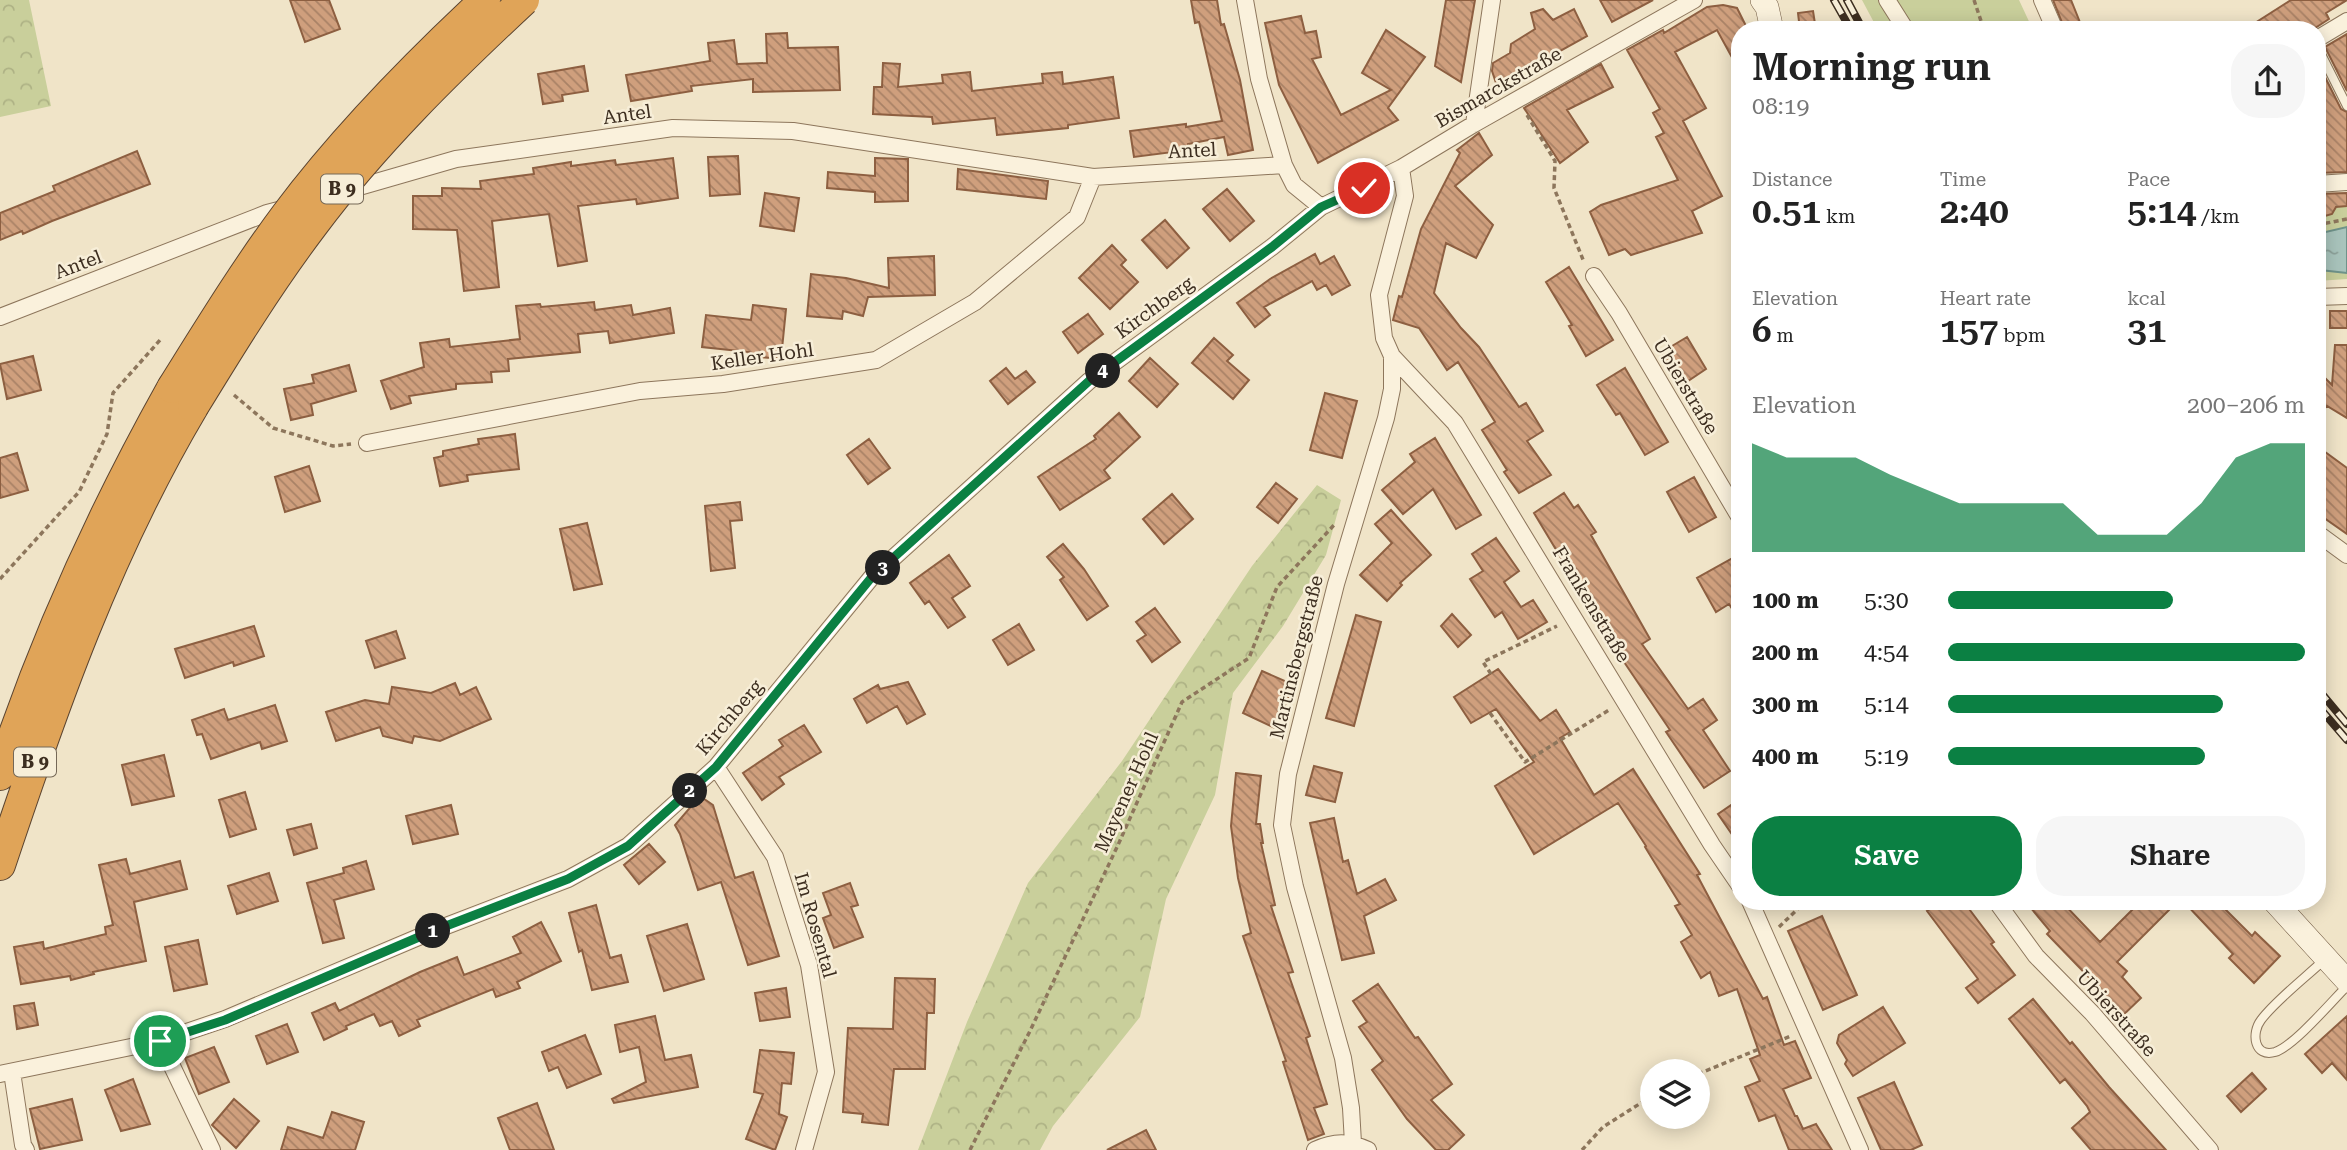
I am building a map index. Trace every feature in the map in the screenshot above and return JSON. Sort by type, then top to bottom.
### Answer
[{"type":"highway","name":"B 9","points":[[0,865],[76,647],[121,542],[166,453],[182,397],[232,292],[287,214],[354,133],[410,72],[485,0]]},
{"type":"highway","name":"B 9","points":[[0,775],[49,641],[97,529],[182,397],[255,306],[314,223],[375,149],[437,81],[524,0]]},
{"type":"street","points":[[1245,0],[1259,79],[1284,165],[1294,185],[1321,207]]},
{"type":"street","points":[[1474,124],[1492,0]]},
{"type":"street","name":"Bismarckstraße","points":[[1321,207],[1401,168],[1694,0]]},
{"type":"street","points":[[1762,0],[1767,7],[1770,21]]},
{"type":"street","points":[[1887,0],[1900,21]]},
{"type":"street","points":[[2042,0],[2051,21]]},
{"type":"street","points":[[2326,34],[2347,21]]},
{"type":"street","name":"Antel","points":[[0,317],[267,213],[456,159],[673,128],[793,131],[1093,177],[1284,165]]},
{"type":"street","name":"Martinsbergstraße","points":[[1360,1147],[1343,1058],[1295,887],[1282,825],[1288,774],[1336,584],[1392,389],[1392,356],[1384,338],[1379,295],[1405,196],[1401,168]]},
{"type":"street","name":"Keller Hohl","points":[[367,443],[640,391],[723,384],[876,360],[975,302],[1057,234],[1077,217],[1093,177]]},
{"type":"street","points":[[2326,183],[2347,182]]},
{"type":"street","name":"Kirchberg","points":[[26,1150],[6,1073],[160,1041],[225,1020],[433,931],[568,879],[628,846],[716,767],[871,578],[1089,381],[1272,247],[1321,207]]},
{"type":"street","name":"Ubierstraße","points":[[1594,276],[1619,313],[1731,503]]},
{"type":"street","points":[[2326,297],[2347,296]]},
{"type":"street","name":"Frankenstraße","points":[[1392,356],[1455,423],[1731,873]]},
{"type":"street","points":[[2326,540],[2347,555]]},
{"type":"street","name":"Im Rosental","points":[[716,767],[775,857],[810,964],[826,1072],[804,1150]]},
{"type":"street","points":[[1754,910],[1860,1150]]},
{"type":"street","name":"Ubierstraße","points":[[2002,910],[2036,957],[2092,1013],[2210,1150]]},
{"type":"street","points":[[2282,910],[2347,984]]},
{"type":"street","points":[[160,1041],[212,1150]]},
{"type":"street","points":[[1315,1150],[1329,1143],[1360,1147]]},
{"type":"lane","points":[[2326,64],[2347,106]]},
{"type":"lane","points":[[2326,958],[2261,1020],[2254,1038],[2256,1047],[2265,1053],[2276,1052],[2298,1036],[2347,984]]},
{"type":"path","points":[[1974,0],[1981,21]]},
{"type":"path","points":[[1512,102],[1527,115],[1555,161],[1554,188],[1584,261],[1594,276]]},
{"type":"path","points":[[2326,223],[2347,219]]},
{"type":"path","points":[[0,579],[79,492],[107,434],[113,393],[161,339]]},
{"type":"path","points":[[234,395],[273,428],[333,446],[367,443]]},
{"type":"path","name":"Mayener Hohl","points":[[970,1150],[1030,1031],[1182,702],[1249,658],[1277,587],[1338,521]]},
{"type":"path","points":[[1491,674],[1483,662],[1575,617]]},
{"type":"path","points":[[1490,713],[1525,762],[1625,700]]},
{"type":"path","points":[[1768,938],[1797,910]]},
{"type":"path","points":[[1710,1069],[1790,1037]]},
{"type":"path","points":[[1582,1150],[1603,1127],[1640,1104]]},
{"type":"green space","points":[[0,0],[29,0],[51,106],[0,117]]},
{"type":"green space","points":[[1862,0],[2019,0],[2029,21],[1873,21]]},
{"type":"green space","points":[[2347,206],[2347,279],[2326,280],[2326,216],[2332,214],[2335,208]]},
{"type":"green space","points":[[1317,485],[1341,500],[1326,555],[1283,626],[1233,693],[1215,795],[1166,899],[1140,1017],[1053,1126],[1040,1150],[918,1150],[967,1022],[1028,883],[1122,761],[1252,566]]},
{"type":"water","points":[[2347,227],[2347,273],[2326,271],[2326,232]]},
{"type":"building","points":[[290,0],[329,0],[340,29],[305,42]]},
{"type":"building","points":[[1191,0],[1217,0],[1221,25],[1224,24],[1240,80],[1253,150],[1228,155],[1224,137],[1188,144],[1189,150],[1134,157],[1130,131],[1222,121],[1199,22],[1195,23]]},
{"type":"building","points":[[1446,0],[1475,0],[1461,82],[1435,66]]},
{"type":"building","points":[[1600,0],[1653,0],[1612,22]]},
{"type":"building","points":[[2053,0],[2071,0],[2079,21],[2061,21]]},
{"type":"building","points":[[2291,0],[2347,0],[2326,13],[2329,19],[2326,21],[2258,21]]},
{"type":"building","points":[[1723,5],[1737,8],[1744,21],[1731,21],[1731,56],[1717,30],[1675,52],[1706,108],[1683,121],[1722,196],[1692,211],[1702,233],[1631,255],[1625,249],[1609,255],[1590,212],[1601,205],[1678,180],[1656,137],[1664,133],[1653,113],[1660,109],[1627,50],[1663,30],[1664,33],[1707,7]]},
{"type":"building","points":[[1543,9],[1553,20],[1574,9],[1587,36],[1497,86],[1492,71],[1493,63],[1510,53],[1511,44],[1535,29],[1531,13]]},
{"type":"building","points":[[1813,11],[1815,21],[1799,21],[1798,13]]},
{"type":"building","points":[[1301,16],[1305,33],[1316,31],[1321,57],[1312,59],[1341,115],[1391,90],[1362,73],[1386,30],[1425,57],[1388,108],[1398,120],[1318,163],[1279,85],[1265,23]]},
{"type":"building","points":[[787,33],[788,48],[838,47],[840,90],[753,92],[753,79],[691,86],[692,91],[631,101],[626,75],[710,61],[708,43],[734,40],[737,64],[767,63],[766,34]]},
{"type":"building","points":[[2347,34],[2347,91],[2326,49],[2326,46]]},
{"type":"building","points":[[883,63],[900,64],[898,87],[943,83],[942,75],[970,72],[972,91],[1043,83],[1042,74],[1062,72],[1063,84],[1113,77],[1119,118],[1068,125],[1068,128],[997,135],[995,118],[933,124],[932,117],[873,114],[874,87],[882,87]]},
{"type":"building","points":[[1601,64],[1613,87],[1567,110],[1588,142],[1560,163],[1524,108]]},
{"type":"building","points":[[584,66],[588,91],[562,95],[563,101],[543,104],[538,74]]},
{"type":"building","points":[[2326,79],[2341,109],[2347,112],[2347,172],[2326,173]]},
{"type":"building","points":[[1479,133],[1492,155],[1455,186],[1493,225],[1476,258],[1446,243],[1434,293],[1479,347],[1519,407],[1526,403],[1543,431],[1527,441],[1551,475],[1519,493],[1504,472],[1507,470],[1482,430],[1495,422],[1458,362],[1447,370],[1419,328],[1393,320],[1421,229],[1460,153],[1457,150]]},
{"type":"building","points":[[137,151],[150,184],[23,234],[22,231],[0,240],[0,213],[55,191],[53,186]]},
{"type":"building","points":[[738,156],[740,194],[710,196],[708,157]]},
{"type":"building","points":[[673,158],[678,198],[637,204],[636,199],[578,206],[587,261],[558,266],[549,214],[492,221],[499,287],[464,291],[457,230],[413,229],[413,196],[442,196],[442,188],[481,189],[480,181],[534,174],[533,168],[571,162],[571,166],[615,160],[616,165]]},
{"type":"building","points":[[875,158],[908,159],[908,201],[875,202],[875,192],[827,188],[828,172],[875,176]]},
{"type":"building","points":[[958,169],[1048,181],[1046,199],[957,189]]},
{"type":"building","points":[[1227,189],[1254,221],[1230,241],[1203,209]]},
{"type":"building","points":[[765,193],[799,198],[794,231],[760,226]]},
{"type":"building","points":[[2347,193],[2347,206],[2336,207],[2332,214],[2326,216],[2326,194]]},
{"type":"building","points":[[1165,220],[1189,248],[1167,268],[1142,240]]},
{"type":"building","points":[[1112,245],[1126,260],[1121,265],[1138,282],[1110,309],[1079,278]]},
{"type":"building","points":[[1315,254],[1320,264],[1334,256],[1350,285],[1332,295],[1326,285],[1317,290],[1312,281],[1264,307],[1270,315],[1255,327],[1237,303],[1270,279]]},
{"type":"building","points":[[934,256],[935,295],[868,297],[863,316],[843,311],[842,319],[807,316],[811,274],[846,278],[889,288],[888,258]]},
{"type":"building","points":[[1569,267],[1613,340],[1586,356],[1569,326],[1572,325],[1546,282]]},
{"type":"building","points":[[594,302],[595,310],[631,305],[633,315],[670,308],[674,333],[610,343],[608,331],[578,334],[580,352],[508,359],[509,371],[491,372],[492,382],[456,384],[456,389],[409,396],[411,403],[391,409],[381,381],[424,367],[420,343],[449,339],[450,347],[520,339],[516,306],[540,304],[541,307]]},
{"type":"building","points":[[753,305],[786,309],[781,359],[748,356],[749,352],[702,347],[706,315],[751,320]]},
{"type":"building","points":[[2330,311],[2347,311],[2347,328],[2330,328]]},
{"type":"building","points":[[1088,314],[1103,334],[1078,353],[1063,332]]},
{"type":"building","points":[[1687,337],[1706,369],[1682,385],[1662,352]]},
{"type":"building","points":[[1214,338],[1233,355],[1227,361],[1249,380],[1233,399],[1192,363]]},
{"type":"building","points":[[2335,345],[2347,345],[2347,418],[2326,407],[2326,379],[2332,385]]},
{"type":"building","points":[[33,356],[41,390],[7,399],[0,364]]},
{"type":"building","points":[[1150,358],[1178,384],[1157,407],[1129,381]]},
{"type":"building","points":[[349,365],[356,391],[311,404],[313,415],[291,420],[284,389],[314,383],[312,375]]},
{"type":"building","points":[[1006,368],[1015,379],[1026,371],[1035,382],[1008,404],[990,381]]},
{"type":"building","points":[[1625,368],[1668,442],[1645,455],[1620,413],[1616,415],[1597,385]]},
{"type":"building","points":[[1325,393],[1357,401],[1342,458],[1310,450]]},
{"type":"building","points":[[1119,413],[1140,437],[1104,470],[1110,478],[1060,510],[1038,477],[1096,439],[1094,436]]},
{"type":"building","points":[[515,434],[519,469],[467,475],[468,481],[440,486],[434,458],[443,456],[443,451],[479,444],[478,439]]},
{"type":"building","points":[[1435,438],[1481,515],[1456,529],[1433,489],[1403,514],[1382,490],[1415,462],[1410,454]]},
{"type":"building","points":[[869,439],[890,468],[868,484],[847,455]]},
{"type":"building","points":[[17,453],[28,490],[0,498],[0,458]]},
{"type":"building","points":[[2326,453],[2347,468],[2347,534],[2326,519]]},
{"type":"building","points":[[309,466],[320,501],[285,512],[275,477]]},
{"type":"building","points":[[1694,477],[1716,517],[1689,532],[1667,492]]},
{"type":"building","points":[[1276,483],[1297,499],[1278,523],[1257,507]]},
{"type":"building","points":[[1564,493],[1574,508],[1578,505],[1596,532],[1591,535],[1650,639],[1642,644],[1688,709],[1703,699],[1717,720],[1703,730],[1730,771],[1704,788],[1666,732],[1670,730],[1620,656],[1534,513]]},
{"type":"building","points":[[1172,494],[1193,519],[1164,544],[1143,519]]},
{"type":"building","points":[[740,502],[742,520],[730,521],[735,568],[711,571],[705,506]]},
{"type":"building","points":[[1391,510],[1431,555],[1400,583],[1402,585],[1387,601],[1360,575],[1392,543],[1375,524]]},
{"type":"building","points":[[587,523],[602,584],[574,590],[560,529]]},
{"type":"building","points":[[1496,538],[1519,571],[1504,582],[1521,607],[1533,600],[1547,622],[1518,639],[1502,612],[1495,617],[1470,579],[1483,571],[1472,554]]},
{"type":"building","points":[[1063,544],[1084,569],[1108,606],[1087,620],[1060,580],[1064,577],[1047,557]]},
{"type":"building","points":[[949,555],[970,586],[952,598],[965,617],[948,628],[929,601],[925,604],[910,583]]},
{"type":"building","points":[[1731,559],[1731,607],[1729,604],[1716,612],[1697,578]]},
{"type":"building","points":[[1155,608],[1180,642],[1152,662],[1137,641],[1146,635],[1136,622]]},
{"type":"building","points":[[1452,614],[1471,635],[1458,647],[1441,626]]},
{"type":"building","points":[[1356,615],[1381,622],[1354,726],[1326,718]]},
{"type":"building","points":[[1019,624],[1034,650],[1008,665],[993,640]]},
{"type":"building","points":[[254,626],[264,656],[234,666],[233,662],[185,678],[175,649]]},
{"type":"building","points":[[396,631],[405,658],[375,668],[366,641]]},
{"type":"building","points":[[1498,669],[1540,721],[1556,710],[1570,732],[1560,738],[1594,795],[1633,769],[1700,874],[1697,875],[1763,999],[1767,997],[1784,1045],[1795,1041],[1811,1078],[1783,1089],[1803,1129],[1816,1124],[1832,1150],[1789,1150],[1775,1115],[1759,1121],[1745,1087],[1760,1081],[1750,1059],[1760,1055],[1737,989],[1719,996],[1710,972],[1701,978],[1681,942],[1692,935],[1675,906],[1680,904],[1618,803],[1534,854],[1495,786],[1534,762],[1496,709],[1471,723],[1454,697]]},
{"type":"building","points":[[1262,671],[1294,685],[1275,728],[1243,713]]},
{"type":"building","points":[[908,682],[925,714],[907,724],[897,706],[867,723],[854,699],[878,685],[880,689]]},
{"type":"building","points":[[455,683],[460,695],[476,687],[491,719],[440,741],[414,736],[412,743],[383,736],[380,727],[336,741],[326,712],[365,700],[389,704],[392,687],[431,693]]},
{"type":"building","points":[[275,705],[287,741],[262,749],[260,742],[211,759],[202,734],[197,735],[192,720],[224,709],[228,720]]},
{"type":"building","points":[[804,725],[821,752],[779,777],[784,784],[762,800],[743,773],[783,746],[779,740]]},
{"type":"building","points":[[164,755],[174,796],[132,805],[122,765]]},
{"type":"building","points":[[1314,766],[1342,773],[1335,802],[1306,795]]},
{"type":"building","points":[[1236,773],[1261,776],[1256,824],[1260,824],[1261,843],[1275,905],[1271,906],[1293,972],[1288,973],[1310,1036],[1306,1038],[1327,1104],[1314,1108],[1324,1134],[1308,1140],[1283,1062],[1286,1061],[1243,936],[1251,933],[1238,878],[1231,826]]},
{"type":"building","points":[[245,792],[256,829],[230,837],[219,800]]},
{"type":"building","points":[[700,796],[713,805],[735,878],[753,872],[779,956],[748,965],[721,882],[698,890],[675,825]]},
{"type":"building","points":[[451,805],[458,834],[413,844],[406,816]]},
{"type":"building","points":[[1731,805],[1731,833],[1718,814]]},
{"type":"building","points":[[1334,818],[1343,862],[1348,860],[1357,894],[1385,879],[1396,900],[1364,916],[1374,953],[1342,960],[1310,823]]},
{"type":"building","points":[[311,824],[317,848],[294,855],[287,830]]},
{"type":"building","points":[[649,844],[665,862],[639,884],[624,865]]},
{"type":"building","points":[[126,859],[130,874],[180,861],[187,889],[134,902],[146,961],[93,972],[94,974],[71,980],[70,976],[21,984],[14,947],[43,942],[44,949],[106,934],[105,927],[113,925],[99,865]]},
{"type":"building","points":[[366,861],[374,889],[334,900],[344,938],[323,943],[307,883],[344,873],[343,868]]},
{"type":"building","points":[[269,873],[278,901],[237,914],[228,886]]},
{"type":"building","points":[[850,883],[858,905],[851,907],[863,937],[834,948],[823,918],[831,915],[823,893]]},
{"type":"building","points":[[596,905],[610,958],[621,955],[628,982],[592,990],[569,913]]},
{"type":"building","points":[[1970,910],[2015,975],[1978,1003],[1966,988],[1978,979],[1927,911]]},
{"type":"building","points":[[2032,910],[2070,910],[2100,942],[2132,910],[2169,910],[2117,962],[2127,971],[2122,977],[2141,998],[2118,1020],[2098,999],[2104,993],[2047,934],[2050,931]]},
{"type":"building","points":[[2191,910],[2226,910],[2252,936],[2255,932],[2280,956],[2254,983],[2229,958],[2233,954]]},
{"type":"building","points":[[1822,916],[1857,995],[1823,1010],[1788,931]]},
{"type":"building","points":[[541,922],[561,961],[517,982],[520,988],[496,997],[493,989],[417,1020],[420,1026],[399,1036],[392,1021],[380,1026],[374,1014],[346,1026],[347,1029],[324,1040],[312,1013],[335,1003],[339,1011],[457,957],[464,975],[521,953],[513,937]]},
{"type":"building","points":[[687,924],[704,979],[664,991],[647,936]]},
{"type":"building","points":[[198,940],[207,984],[174,991],[165,947]]},
{"type":"building","points":[[895,978],[935,979],[934,1013],[927,1013],[925,1069],[894,1069],[888,1125],[862,1122],[863,1114],[843,1112],[848,1028],[893,1029]]},
{"type":"building","points":[[1378,984],[1415,1038],[1418,1037],[1452,1084],[1431,1100],[1464,1135],[1448,1150],[1436,1150],[1407,1119],[1372,1070],[1383,1061],[1359,1027],[1367,1022],[1353,1001]]},
{"type":"building","points":[[786,988],[790,1017],[760,1021],[755,993]]},
{"type":"building","points":[[2033,999],[2166,1150],[2091,1150],[2072,1128],[2090,1112],[2087,1106],[2065,1079],[2060,1083],[2009,1019]]},
{"type":"building","points":[[34,1003],[38,1025],[17,1029],[14,1006]]},
{"type":"building","points":[[1883,1007],[1905,1043],[1853,1076],[1837,1043],[1839,1035]]},
{"type":"building","points":[[655,1016],[665,1060],[691,1055],[698,1087],[614,1103],[612,1099],[646,1082],[639,1047],[620,1052],[615,1025]]},
{"type":"building","points":[[2347,1016],[2347,1080],[2332,1063],[2322,1073],[2305,1054]]},
{"type":"building","points":[[287,1024],[298,1052],[267,1064],[256,1036]]},
{"type":"building","points":[[585,1035],[601,1074],[567,1088],[558,1067],[549,1071],[542,1052]]},
{"type":"building","points":[[214,1047],[229,1082],[199,1094],[185,1058]]},
{"type":"building","points":[[760,1050],[794,1053],[791,1084],[782,1083],[779,1114],[787,1117],[775,1150],[746,1139],[763,1094],[754,1092]]},
{"type":"building","points":[[2252,1073],[2266,1089],[2241,1112],[2227,1096]]},
{"type":"building","points":[[133,1079],[150,1124],[121,1131],[105,1090]]},
{"type":"building","points":[[1894,1082],[1922,1145],[1911,1150],[1881,1150],[1858,1098]]},
{"type":"building","points":[[72,1099],[82,1140],[40,1149],[30,1109]]},
{"type":"building","points":[[234,1099],[259,1121],[236,1148],[212,1125]]},
{"type":"building","points":[[537,1103],[554,1150],[510,1150],[498,1118]]},
{"type":"building","points":[[332,1112],[364,1122],[355,1150],[281,1150],[288,1127],[323,1138]]},
{"type":"building","points":[[1146,1130],[1156,1150],[1107,1150]]},
{"type":"railway","points":[[1834,0],[1846,21]]},
{"type":"railway","points":[[1847,0],[1858,21]]},
{"type":"railway","points":[[2326,699],[2347,724]]},
{"type":"railway","points":[[2326,716],[2347,740]]},
{"type":"route","points":[[160,1041],[225,1020],[433,931],[568,879],[628,846],[716,767],[871,578],[1089,381],[1272,247],[1321,207],[1364,188]]}]
